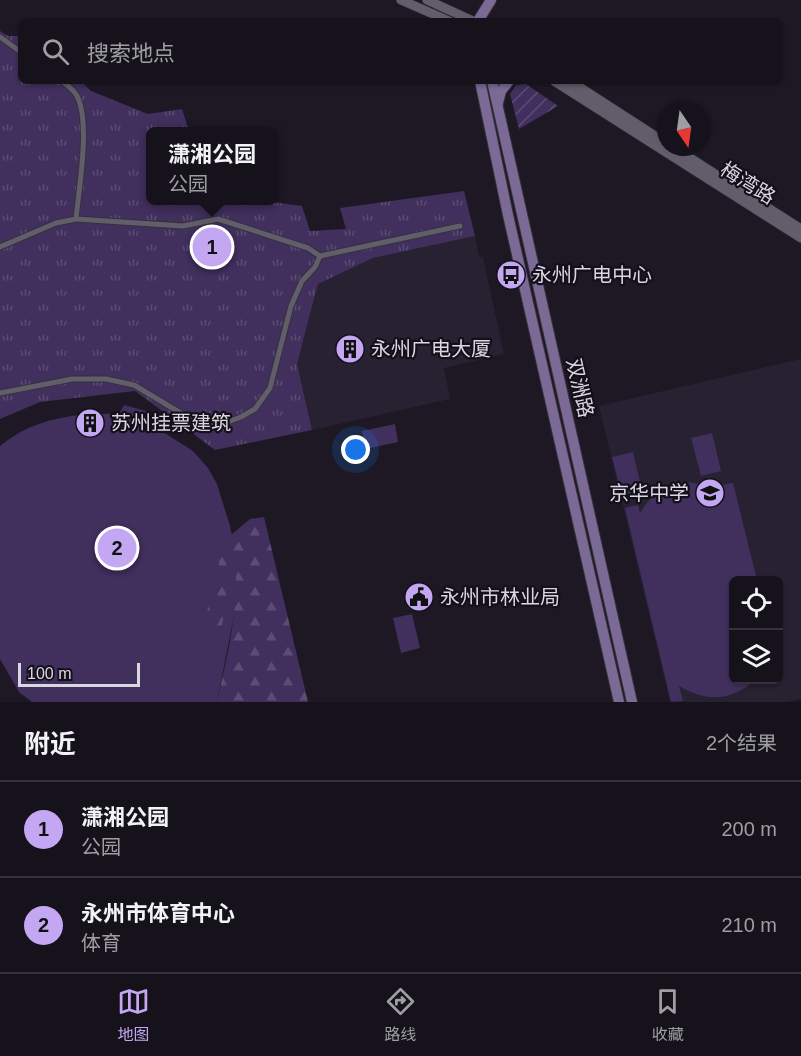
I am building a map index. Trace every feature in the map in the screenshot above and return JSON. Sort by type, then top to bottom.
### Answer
[{"type":"main road","points":[[480,18],[490,0]]},
{"type":"main road","name":"双洲路","points":[[481,84],[619,702]]},
{"type":"main road","name":"双洲路","points":[[493,84],[632,702]]},
{"type":"main road","points":[[498,107],[501,91],[507,84]]},
{"type":"main road","points":[[494,147],[507,144]]},
{"type":"street","points":[[401,0],[442,18]]},
{"type":"street","points":[[427,0],[466,18]]},
{"type":"street","points":[[0,37],[18,50]]},
{"type":"street","points":[[66,84],[79,99],[84,127],[76,219]]},
{"type":"street","name":"梅湾路","points":[[559,84],[801,238]]},
{"type":"street","points":[[575,84],[657,137]]},
{"type":"street","name":"梅湾路","points":[[687,156],[801,228]]},
{"type":"street","points":[[0,247],[56,223],[76,219],[183,226],[218,219],[308,248],[320,256],[460,226]]},
{"type":"street","points":[[0,393],[72,379],[106,379],[134,385],[194,420],[209,424],[225,423],[241,417],[255,410],[270,388],[291,306],[302,281],[315,267],[320,256]]},
{"type":"shaded area","points":[[475,236],[479,257],[483,257],[504,354],[444,368],[450,399],[312,430],[297,364],[318,284],[373,258]]},
{"type":"shaded area","name":"京华中学","points":[[801,359],[801,699],[787,702],[670,702],[599,406]]},
{"type":"green space","points":[[0,31],[8,36],[18,36],[18,84],[84,84],[91,91],[148,114],[182,109],[188,127],[146,127],[146,205],[278,205],[278,203],[302,206],[310,231],[346,229],[340,208],[464,191],[475,236],[373,258],[318,284],[297,364],[312,430],[215,450],[135,391],[40,402],[0,419]]},
{"type":"green space","points":[[526,84],[558,106],[519,129],[510,94],[516,85]]},
{"type":"green space","points":[[124,405],[150,412],[149,423],[193,451],[208,468],[217,484],[230,526],[237,561],[236,605],[217,702],[32,702],[19,692],[0,659],[0,446],[41,423],[88,414],[119,414]]},
{"type":"green space","points":[[395,424],[398,442],[366,449],[362,431]]},
{"type":"green space","points":[[712,433],[721,471],[701,476],[691,438]]},
{"type":"green space","points":[[633,452],[642,491],[622,496],[612,457]]},
{"type":"green space","points":[[686,482],[702,484],[723,494],[722,485],[733,483],[756,576],[729,576],[729,684],[750,684],[727,696],[699,695],[679,686],[683,701],[671,702],[625,508],[638,505],[640,513],[659,492]]},
{"type":"green space","points":[[264,517],[308,702],[217,702],[230,640],[235,598],[235,556],[231,535],[250,519]]},
{"type":"green space","points":[[226,553],[226,596],[221,633],[195,631],[197,625],[201,625],[211,599],[220,554]]},
{"type":"green space","points":[[412,614],[420,648],[401,653],[393,618]]},
{"type":"place","name":"潇湘公园","points":[[212,247]]},
{"type":"place","name":"永州广电中心","points":[[511,275]]},
{"type":"place","name":"永州广电大厦","points":[[350,349]]},
{"type":"place","name":"苏州挂票建筑","points":[[90,423]]},
{"type":"place","name":"京华中学","points":[[710,493]]},
{"type":"place","name":"永州市体育中心","points":[[117,548]]},
{"type":"place","name":"永州市林业局","points":[[419,597]]}]
